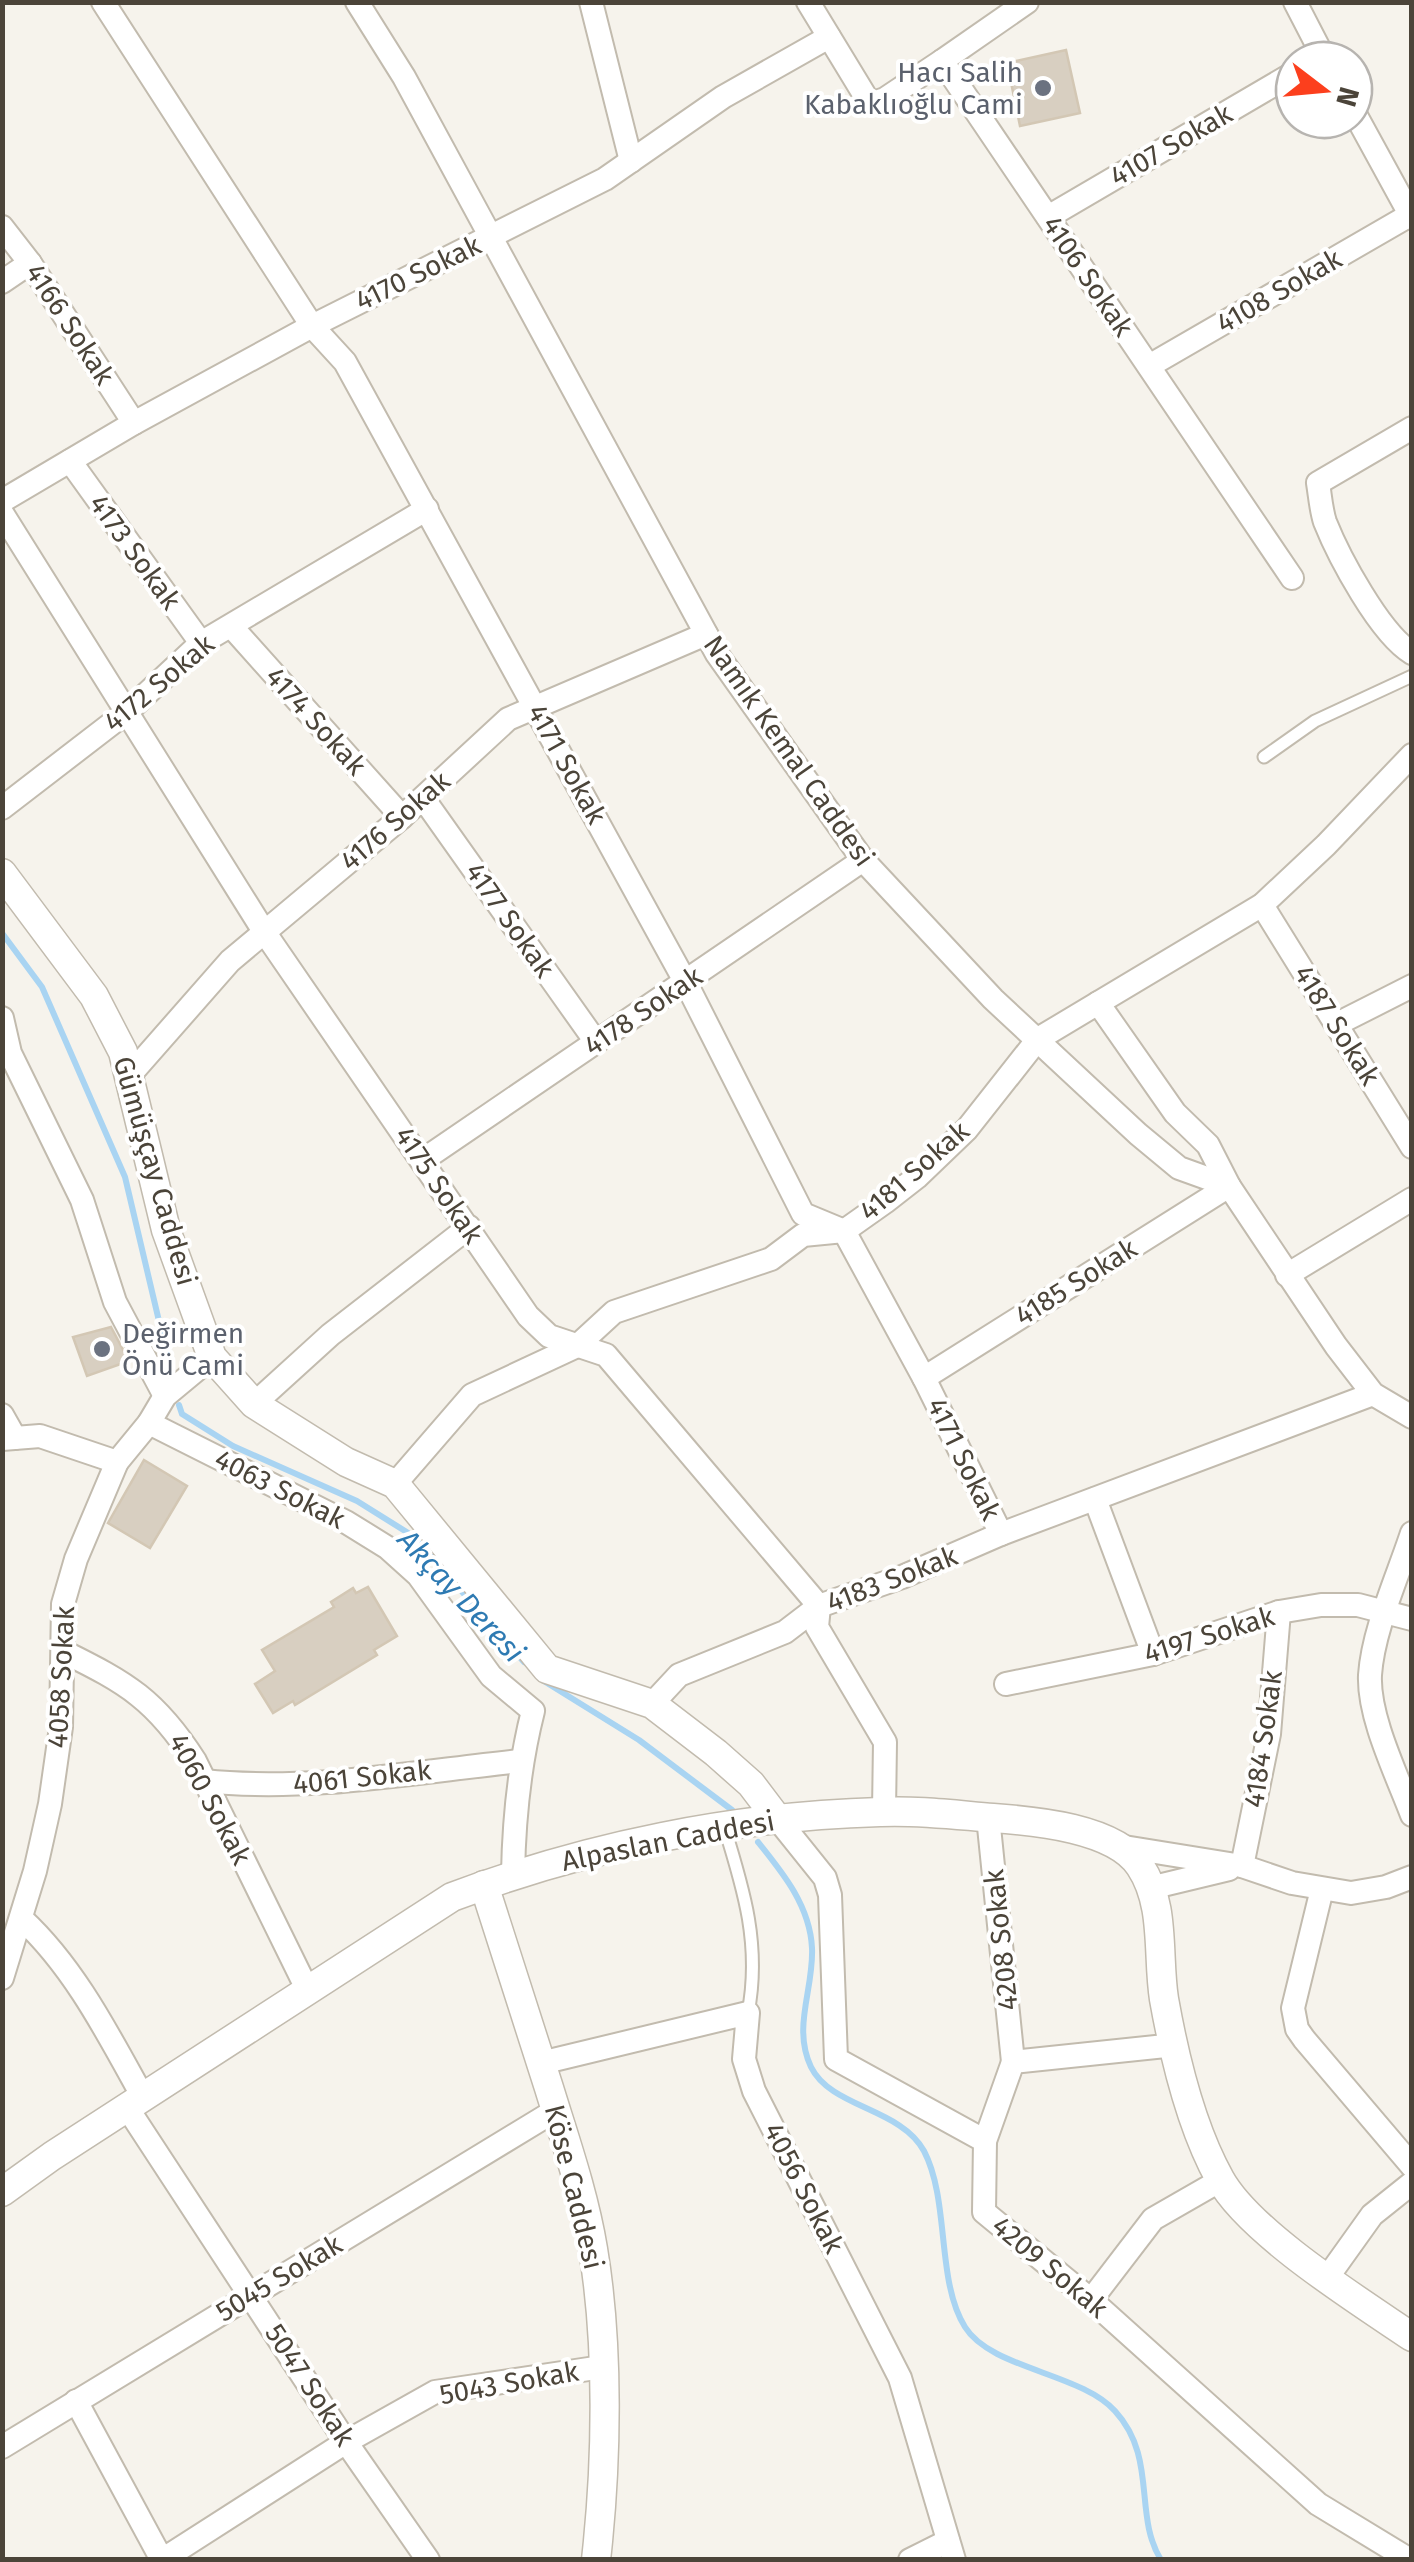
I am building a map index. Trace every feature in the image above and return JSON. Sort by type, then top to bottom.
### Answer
[{"type":"street","name":"4171 Sokak","points":[[103,2],[312,326],[345,362],[686,983],[803,1214],[844,1231],[1002,1534]]},
{"type":"street","name":"Namık Kemal Caddesi","points":[[357,2],[404,77],[706,634],[862,860],[993,999],[1138,1134],[1179,1168],[1229,1186]]},
{"type":"street","points":[[591,2],[631,161]]},
{"type":"street","points":[[808,2],[862,92],[876,102],[942,61],[1013,6]]},
{"type":"street","points":[[1295,2],[1313,40]]},
{"type":"street","name":"4170 Sokak","points":[[2,501],[134,423],[312,326],[605,178],[723,97],[828,37]]},
{"type":"street","name":"4106 Sokak","points":[[942,61],[1292,578]]},
{"type":"street","name":"4107 Sokak","points":[[1048,217],[1274,85]]},
{"type":"street","points":[[1369,140],[1411,217]]},
{"type":"street","name":"4108 Sokak","points":[[1148,366],[1411,217]]},
{"type":"street","name":"4166 Sokak","points":[[2,227],[30,263],[134,423]]},
{"type":"street","points":[[2,282],[30,263]]},
{"type":"street","points":[[1412,428],[1318,482],[1324,519],[1369,605],[1398,645],[1412,653]]},
{"type":"street","name":"4173 Sokak","points":[[70,461],[201,643]]},
{"type":"street","name":"4172 Sokak","points":[[2,808],[128,711],[201,643],[427,510]]},
{"type":"street","name":"4175 Sokak","points":[[2,514],[265,932],[528,1316],[549,1336],[606,1355],[820,1606],[817,1626],[885,1742],[884,1811]]},
{"type":"street","name":"4174 Sokak","points":[[231,626],[402,817]]},
{"type":"street","name":"4176 Sokak","points":[[129,1076],[230,961],[424,798],[508,719],[706,634]]},
{"type":"street","name":"4181 Sokak","points":[[395,1484],[472,1395],[578,1346],[614,1312],[771,1259],[803,1235],[844,1231],[917,1177],[967,1129],[1038,1039],[1262,905],[1412,755]]},
{"type":"street","name":"4177 Sokak","points":[[424,798],[596,1042]]},
{"type":"street","name":"4178 Sokak","points":[[423,1160],[862,860]]},
{"type":"street","name":"Gümüşçay Caddesi","points":[[2,873],[94,996],[123,1052],[166,1230],[212,1357],[254,1404],[346,1462],[395,1484],[547,1669],[652,1704],[750,1784],[776,1818]]},
{"type":"street","name":"4187 Sokak","points":[[1262,905],[1412,1147]]},
{"type":"street","points":[[1338,1024],[1412,986]]},
{"type":"street","points":[[1098,1004],[1174,1113],[1208,1145],[1229,1186],[1286,1274],[1373,1394],[1412,1418]]},
{"type":"street","points":[[2,1018],[6,1054],[82,1200],[115,1302],[165,1396]]},
{"type":"street","name":"4185 Sokak","points":[[924,1378],[1229,1186]]},
{"type":"street","points":[[1286,1274],[1412,1199]]},
{"type":"street","points":[[254,1404],[330,1335],[469,1228]]},
{"type":"street","name":"4058 Sokak","points":[[2,1978],[22,1918],[50,1804],[61,1727],[63,1604],[76,1559],[117,1462],[165,1396],[212,1357]]},
{"type":"street","name":"4183 Sokak","points":[[652,1704],[679,1675],[785,1632],[820,1606],[1373,1394]]},
{"type":"street","points":[[2,1415],[9,1438],[40,1436],[117,1462]]},
{"type":"street","name":"4063 Sokak","points":[[149,1423],[331,1514],[388,1548],[418,1574],[492,1676],[532,1712],[514,1810],[513,1874]]},
{"type":"street","points":[[1095,1499],[1153,1654]]},
{"type":"street","points":[[1412,1533],[1372,1662],[1376,1716],[1412,1815]]},
{"type":"street","name":"4197 Sokak","points":[[1006,1684],[1153,1654],[1279,1612],[1358,1605],[1412,1619]]},
{"type":"street","name":"4184 Sokak","points":[[1242,1866],[1269,1734],[1279,1612]]},
{"type":"street","name":"4060 Sokak","points":[[64,1652],[113,1675],[143,1696],[174,1727],[308,1991]]},
{"type":"street","name":"4061 Sokak","points":[[204,1781],[252,1786],[301,1784],[520,1761]]},
{"type":"street","name":"Alpaslan Caddesi","points":[[2,2192],[452,1897],[513,1874],[724,1826],[776,1818],[884,1811],[1059,1826],[1117,1846]]},
{"type":"street","name":"4208 Sokak","points":[[988,1817],[1013,2062]]},
{"type":"street","points":[[776,1818],[825,1878],[830,1895],[836,2059],[985,2141],[1013,2062],[1175,2046]]},
{"type":"street","points":[[1117,1846],[1242,1866],[1322,1890],[1370,1891],[1412,1877]]},
{"type":"street","points":[[1117,1846],[1137,1862],[1150,1888],[1175,2046],[1194,2113],[1220,2180],[1250,2216],[1326,2278],[1412,2336]]},
{"type":"street","points":[[1150,1888],[1242,1866]]},
{"type":"street","name":"Köse Caddesi","points":[[484,1885],[556,2110],[592,2244],[600,2301],[602,2366],[596,2560]]},
{"type":"street","points":[[1322,1890],[1295,1991],[1294,2018],[1304,2040],[1412,2166]]},
{"type":"street","name":"5047 Sokak","points":[[22,1918],[48,1943],[108,2033],[136,2104],[250,2294],[428,2560]]},
{"type":"street","points":[[541,2063],[748,2013]]},
{"type":"street","name":"4056 Sokak","points":[[748,2013],[744,2060],[754,2091],[900,2378],[951,2550]]},
{"type":"street","name":"5045 Sokak","points":[[2,2447],[556,2110]]},
{"type":"street","name":"4209 Sokak","points":[[985,2141],[984,2212],[1091,2300],[1318,2504],[1410,2560]]},
{"type":"street","points":[[1091,2300],[1153,2219],[1220,2180]]},
{"type":"street","points":[[1326,2278],[1372,2215],[1412,2183]]},
{"type":"street","name":"5043 Sokak","points":[[162,2560],[346,2442],[435,2392],[602,2366]]},
{"type":"street","points":[[76,2401],[162,2560]]},
{"type":"street","points":[[910,2560],[951,2550]]},
{"type":"lane","points":[[1264,757],[1314,721],[1412,676]]},
{"type":"lane","points":[[724,1826],[748,1904],[755,1977],[748,2013]]},
{"type":"building","name":"Hacı Salih Kabaklıoğlu Cami","points":[[1066,50],[1080,113],[1020,126],[1007,63]]},
{"type":"building","name":"Değirmen Önü Cami","points":[[111,1327],[129,1361],[87,1376],[73,1337]]},
{"type":"building","points":[[144,1460],[187,1486],[150,1548],[108,1523]]},
{"type":"building","points":[[368,1587],[397,1636],[374,1650],[377,1655],[295,1705],[293,1701],[273,1713],[255,1684],[275,1671],[262,1650],[334,1607],[331,1602],[353,1588],[356,1593]]},
{"type":"waterway","name":"Akçay Deresi","points":[[2,933],[42,987],[125,1177],[167,1355]]},
{"type":"waterway","name":"Akçay Deresi","points":[[179,1405],[182,1414],[233,1446],[357,1501],[413,1536],[524,1662]]},
{"type":"waterway","name":"Akçay Deresi","points":[[539,1678],[639,1740],[732,1810]]},
{"type":"waterway","name":"Akçay Deresi","points":[[758,1842],[794,1891],[810,1933],[812,1963],[803,2037],[811,2067],[834,2091],[899,2126],[924,2151],[937,2193],[950,2287],[965,2327],[995,2353],[1100,2398],[1128,2429],[1141,2467],[1148,2524],[1161,2560]]},
{"type":"place","name":"Hacı Salih Kabaklıoğlu Cami","points":[[1043,88]]},
{"type":"place","name":"Değirmen Önü Cami","points":[[102,1349]]}]
